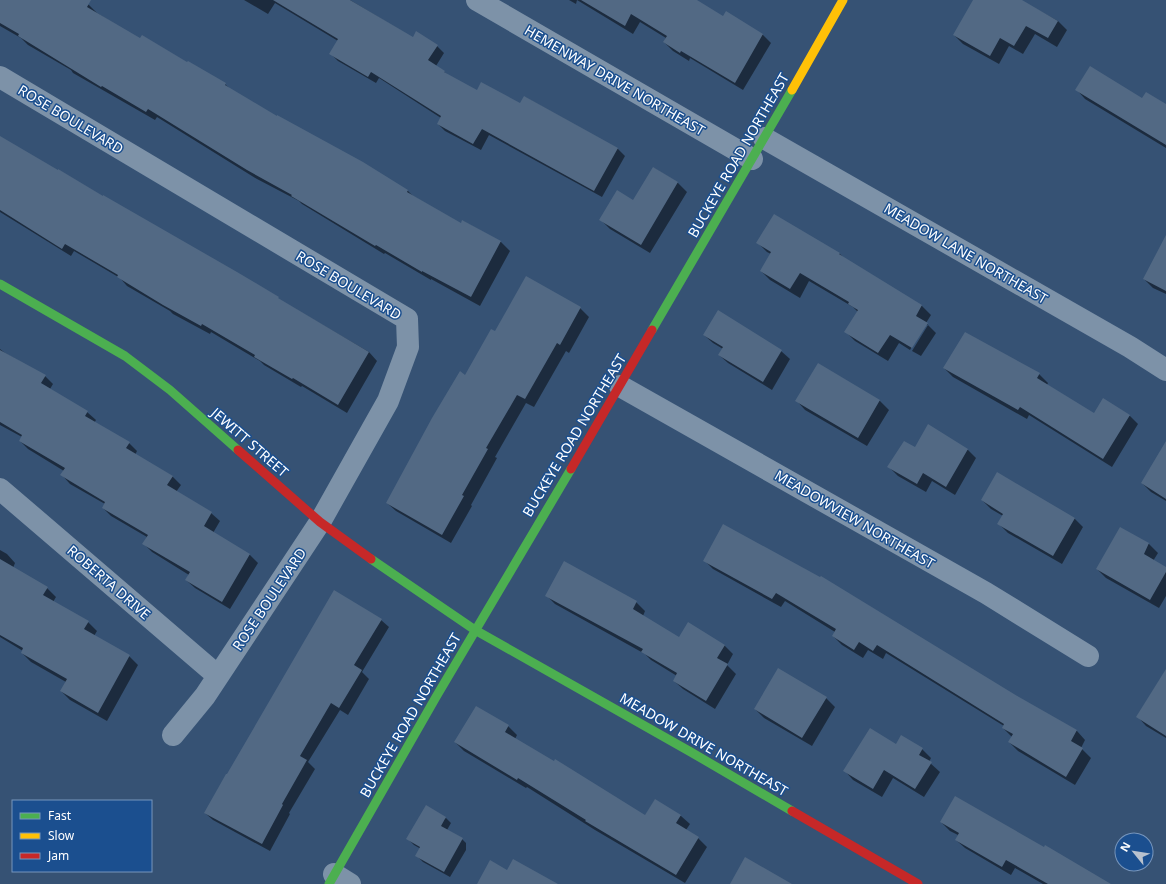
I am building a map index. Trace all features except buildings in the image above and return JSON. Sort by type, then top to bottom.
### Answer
[{"type":"street","name":"HEMENWAY DRIVE NORTHEAST","points":[[477,0],[752,159]]},
{"type":"street","name":"BUCKEYE ROAD NORTHEAST","points":[[338,881],[475,630],[620,386],[843,0]]},
{"type":"street","name":"ROSE BOULEVARD","points":[[0,77],[407,319],[408,347],[388,401],[320,522],[205,696],[173,735]]},
{"type":"street","name":"MEADOW LANE NORTHEAST","points":[[764,138],[1116,339],[1166,370]]},
{"type":"street","name":"JEWITT STREET","points":[[0,284],[125,356],[170,390],[320,522],[378,564],[475,630]]},
{"type":"street","name":"MEADOWVIEW NORTHEAST","points":[[620,386],[986,593],[1088,656]]},
{"type":"street","name":"ROBERTA DRIVE","points":[[0,489],[218,676]]},
{"type":"street","name":"MEADOW DRIVE NORTHEAST","points":[[475,630],[696,755],[918,884]]},
{"type":"traffic: fast","points":[[652,330],[792,90]]},
{"type":"traffic: fast","points":[[0,284],[125,356],[170,390],[238,450]]},
{"type":"traffic: fast","points":[[329,884],[436,697],[571,469]]},
{"type":"traffic: fast","points":[[371,559],[475,630],[792,811]]},
{"type":"traffic: slow","points":[[792,90],[843,0]]},
{"type":"traffic: jam","points":[[571,469],[652,330]]},
{"type":"traffic: jam","points":[[238,450],[320,522],[371,559]]},
{"type":"traffic: jam","points":[[792,811],[918,884]]}]
